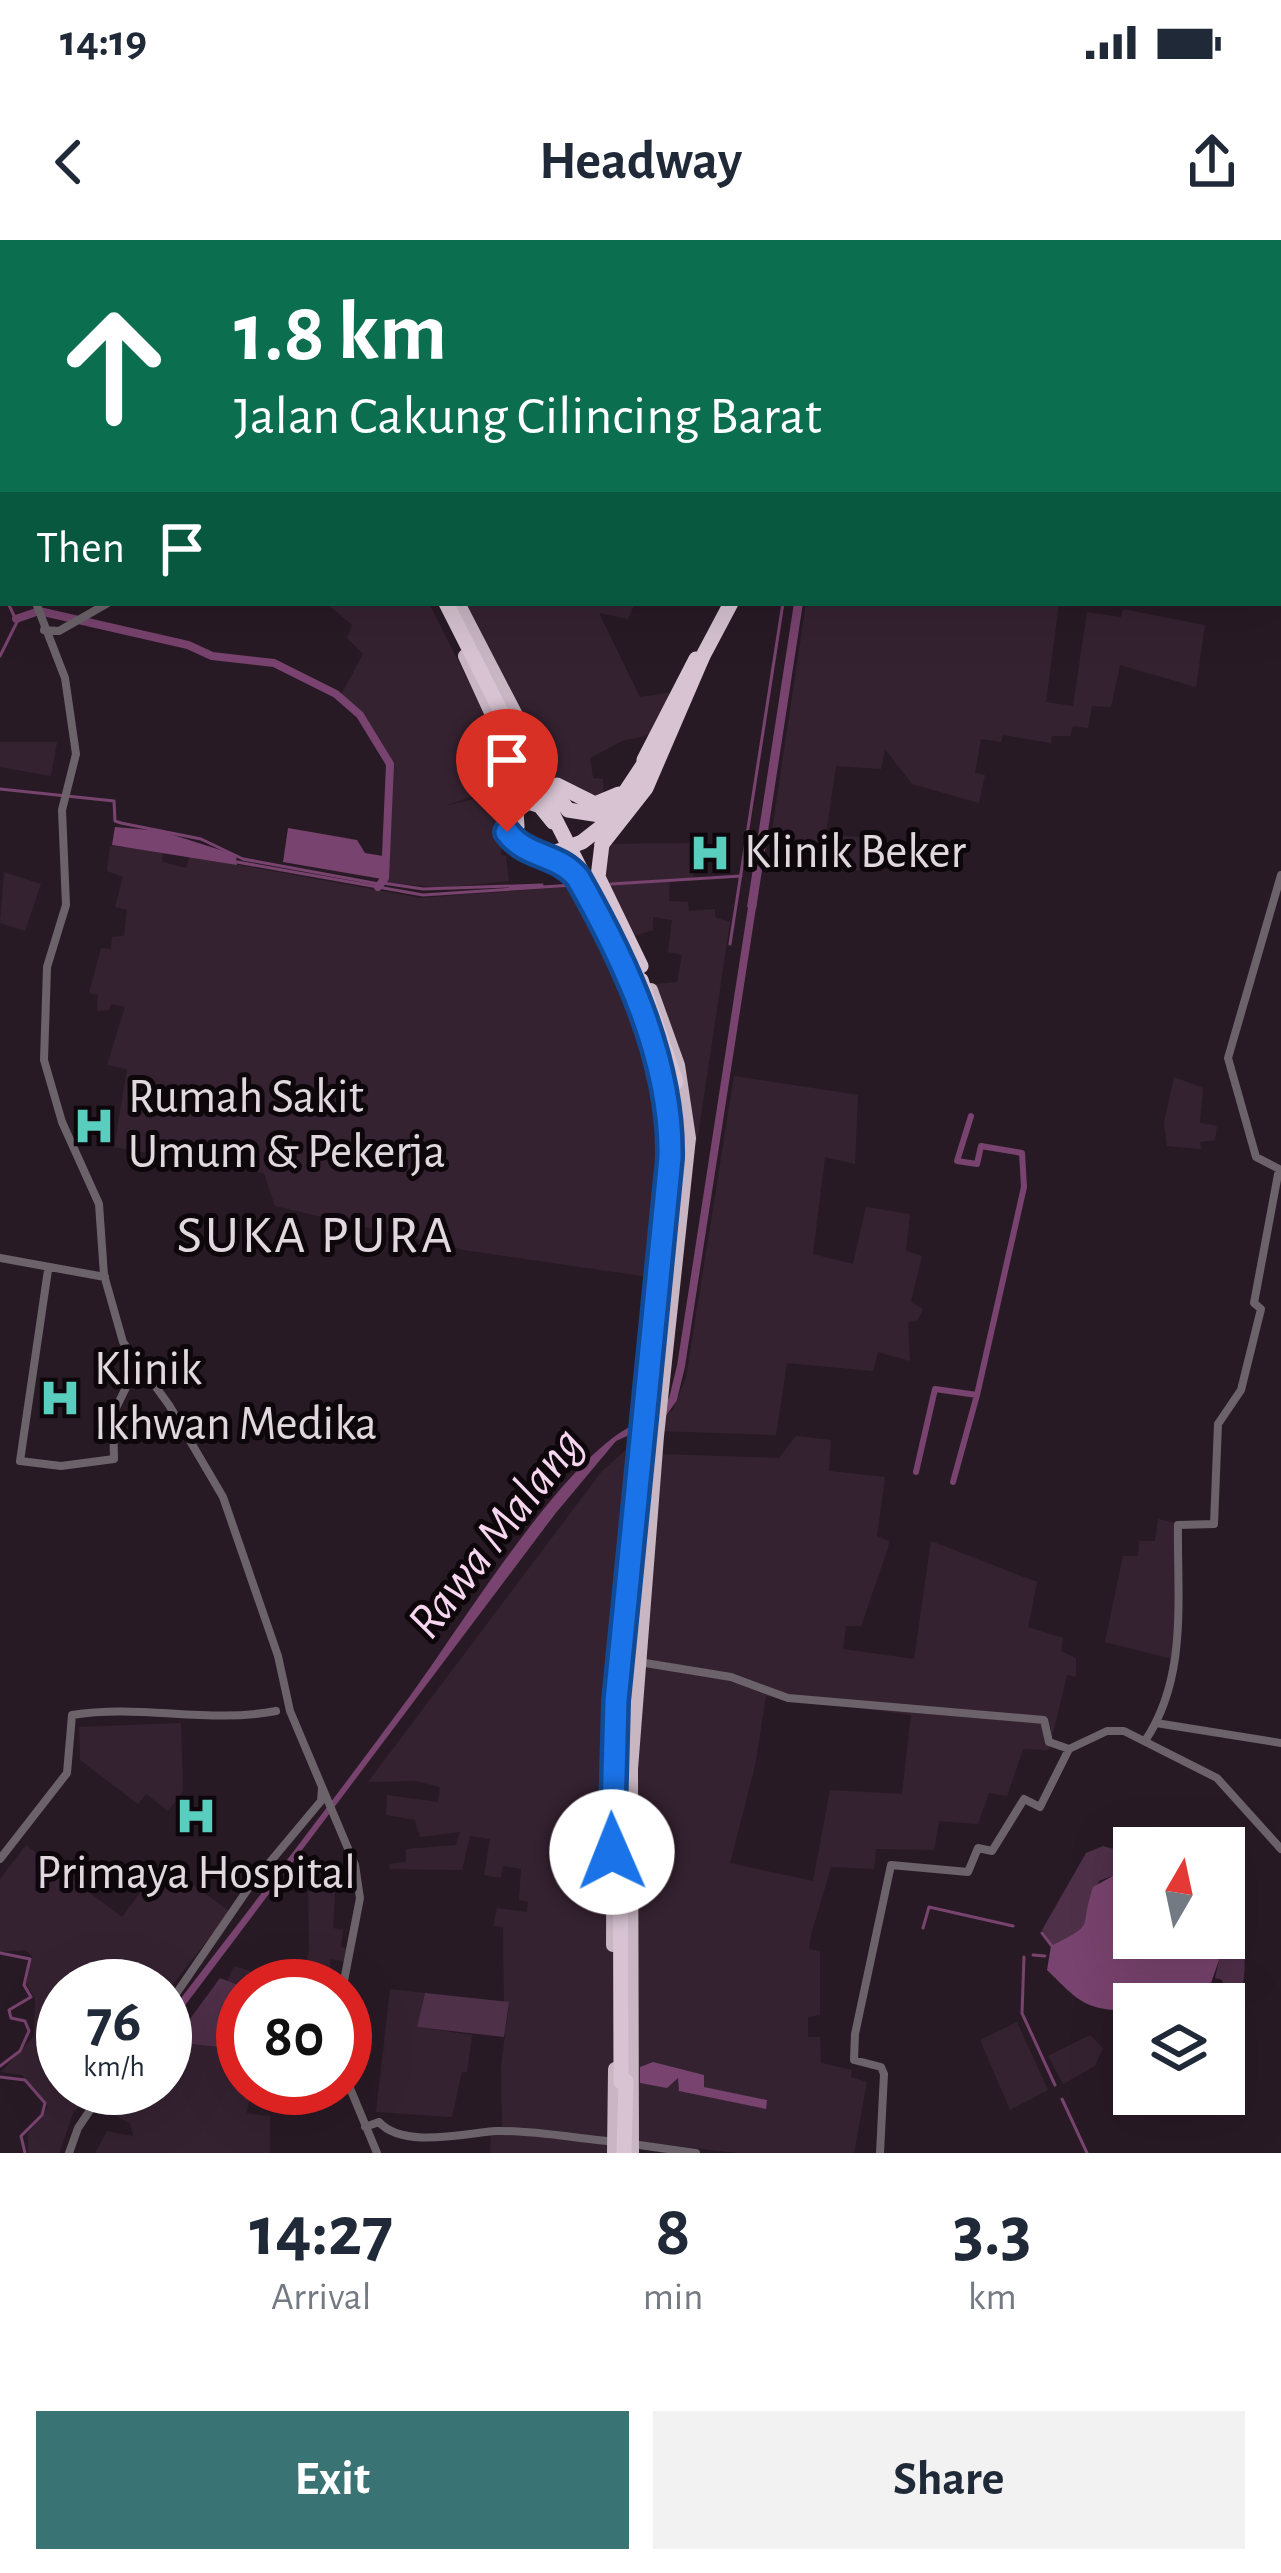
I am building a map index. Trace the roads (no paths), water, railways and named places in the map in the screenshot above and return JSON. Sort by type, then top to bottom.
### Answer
[{"type":"highway","points":[[450,606],[518,758],[508,811],[512,829],[526,845],[542,852],[581,840]]},
{"type":"highway","points":[[450,606],[639,981],[664,1079]]},
{"type":"highway","points":[[450,606],[557,785],[600,823],[608,888],[672,1085],[677,1135],[656,1340]]},
{"type":"highway","points":[[450,606],[511,756],[502,809],[507,832],[526,850],[573,871],[639,981]]},
{"type":"highway","points":[[655,1381],[680,1259],[689,1138],[678,1064],[594,882],[578,866],[570,852],[562,838],[554,824],[543,808],[530,802],[516,812],[519,830],[536,845],[555,847],[562,846],[565,845],[569,844],[581,840],[630,800],[726,606]]},
{"type":"highway","points":[[470,650],[578,866]]},
{"type":"highway","points":[[557,785],[598,804],[616,797],[634,776],[700,658]]},
{"type":"highway","points":[[620,2147],[633,2125],[630,1798],[659,1272],[670,1158],[664,1079],[652,1027],[594,882],[600,848],[646,788],[700,658]]},
{"type":"highway","points":[[513,726],[557,799],[580,815],[600,815],[615,806],[655,751]]},
{"type":"highway","points":[[655,751],[637,796],[598,842],[592,862],[666,1044],[681,1120],[667,1298]]},
{"type":"highway","points":[[620,2147],[624,2081],[622,1722],[650,1437],[685,1181]]},
{"type":"highway","points":[[633,2125],[624,2139],[617,2137],[611,1793],[620,1655],[650,1437],[659,1272]]},
{"type":"highway","points":[[620,1655],[639,1656]]},
{"type":"highway","points":[[615,2116],[620,2147]]},
{"type":"street","points":[[42,630],[57,631],[103,606]]},
{"type":"street","points":[[37,609],[67,688],[76,758],[65,796],[66,905],[47,967],[44,1055],[62,1122],[99,1204],[105,1277],[123,1342],[226,1505],[278,1656],[281,1708],[326,1791],[356,1865],[360,1894],[349,1959]]},
{"type":"street","points":[[1144,1742],[1169,1697],[1176,1652],[1178,1525],[1214,1525],[1217,1426],[1242,1387],[1260,1322],[1261,1309],[1253,1303],[1279,1169],[1256,1157],[1227,1062],[1281,874]]},
{"type":"street","points":[[0,1258],[105,1277]]},
{"type":"street","points":[[48,1270],[20,1461],[61,1466],[114,1459],[115,1406],[138,1363]]},
{"type":"street","points":[[639,1656],[740,1679],[780,1697],[1037,1719],[1046,1721],[1048,1742],[1069,1749]]},
{"type":"street","points":[[0,1857],[64,1771],[65,1718],[75,1711],[264,1712],[281,1708]]},
{"type":"street","points":[[1156,1723],[1276,1743]]},
{"type":"street","points":[[880,2153],[884,2074],[880,2067],[854,2059],[856,2022],[892,1864],[968,1872],[978,1848],[992,1851],[1003,1838],[1024,1799],[1040,1807],[1069,1749],[1112,1730],[1206,1770],[1232,1790],[1281,1849]]},
{"type":"street","points":[[192,1966],[321,1801],[315,1768]]},
{"type":"street","points":[[69,2153],[87,2115]]},
{"type":"street","points":[[360,2115],[377,2153]]},
{"type":"street","points":[[365,2127],[379,2122],[394,2132],[475,2137],[491,2131],[696,2153]]},
{"type":"street","points":[[620,2147],[656,2153]]},
{"type":"waterway","points":[[0,656],[17,622],[9,606]]},
{"type":"waterway","points":[[730,944],[783,606]]},
{"type":"waterway","points":[[16,619],[39,611],[188,645],[212,656],[274,663],[336,694],[360,715],[390,764],[385,878],[378,887]]},
{"type":"waterway","points":[[0,789],[114,801],[115,821],[121,823],[201,839],[243,859],[379,884]]},
{"type":"waterway","points":[[237,862],[423,895],[574,885]]},
{"type":"waterway","points":[[611,884],[741,876]]},
{"type":"waterway","points":[[383,883],[423,889],[542,885]]},
{"type":"waterway","name":"Rawa Malang","points":[[661,1416],[673,1399],[681,1366],[753,901]]},
{"type":"waterway","points":[[916,1472],[935,1389],[977,1395],[1024,1187],[1022,1153],[981,1146],[977,1164],[957,1161],[971,1116]]},
{"type":"waterway","points":[[953,1482],[977,1395]]},
{"type":"waterway","points":[[923,1928],[929,1907],[1013,1926]]},
{"type":"waterway","points":[[1042,1933],[1052,1946]]},
{"type":"waterway","points":[[0,1953],[30,1959],[24,1985],[31,1997],[9,2010],[11,2018],[25,2021],[29,2031],[20,2051],[0,2066]]},
{"type":"waterway","points":[[1033,1955],[1045,1956]]},
{"type":"waterway","points":[[1024,1957],[1022,2013],[1055,2085]]},
{"type":"waterway","points":[[0,2077],[25,2080],[45,2103],[42,2115],[21,2136],[25,2153]]},
{"type":"waterway","points":[[1062,2099],[1087,2153]]},
{"type":"place","name":"Klinik Beker","points":[[710,853]]},
{"type":"place","name":"Rumah Sakit Umum & Pekerja","points":[[94,1126]]},
{"type":"place","name":"Klinik Ikhwan Medika","points":[[60,1398]]},
{"type":"place","name":"Primaya Hospital","points":[[196,1816]]},
{"type":"district","name":"SUKA PURA","points":[[316,1236]]}]
